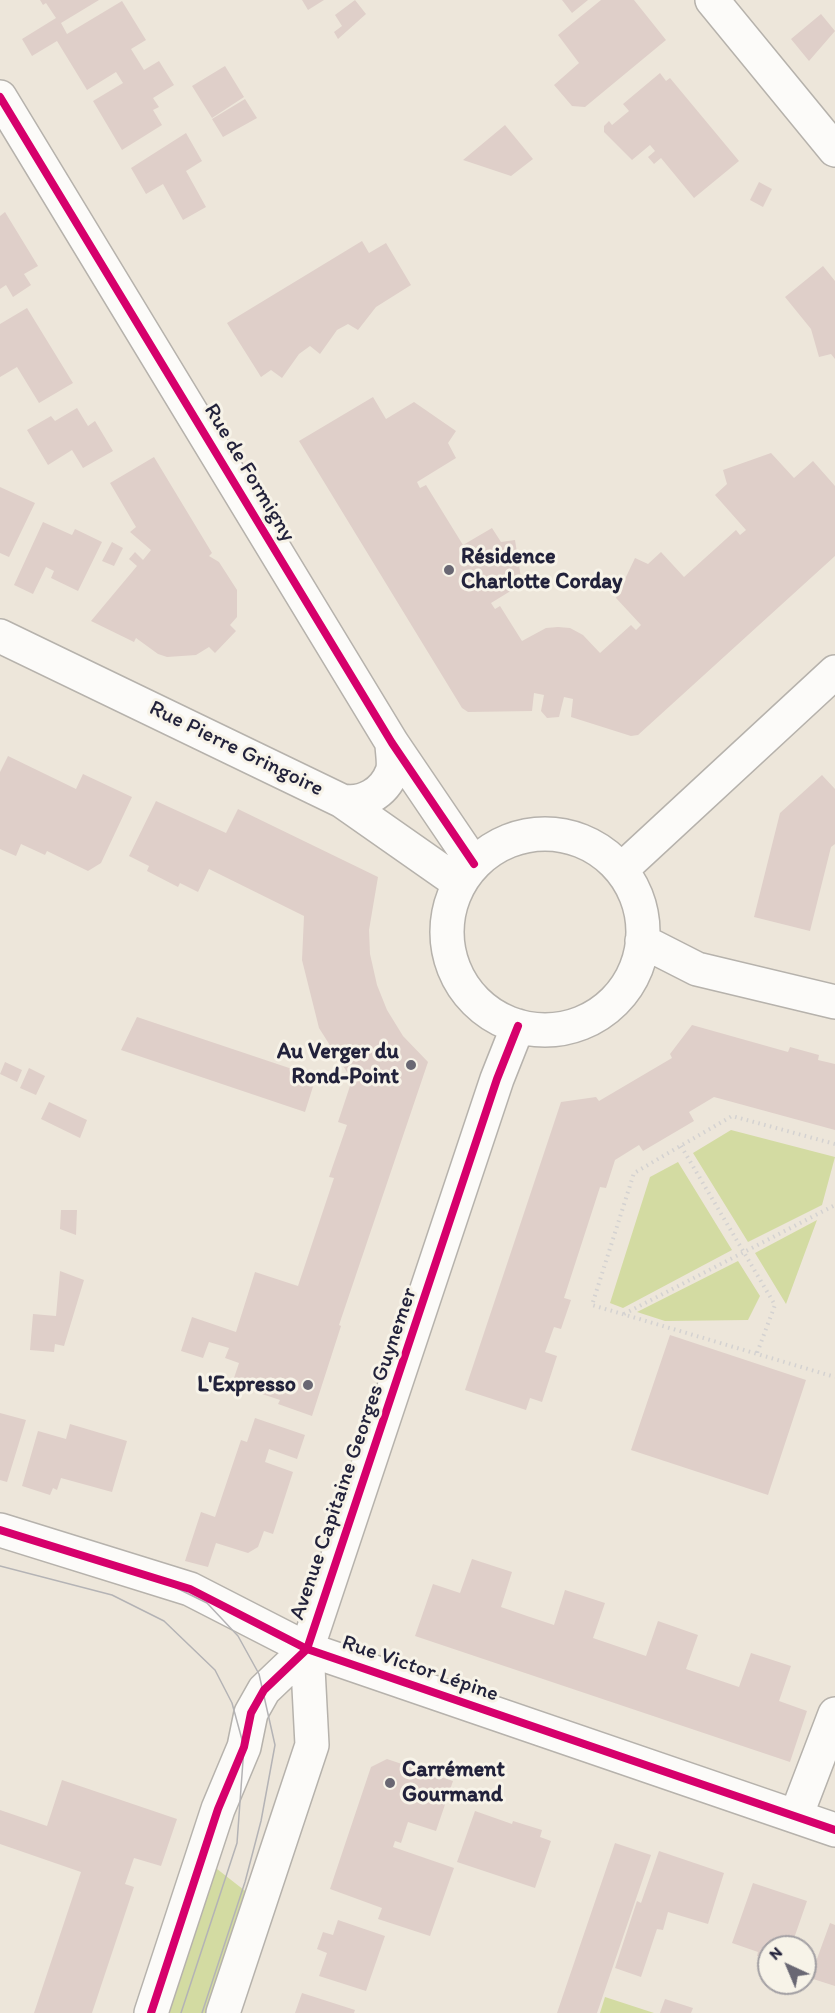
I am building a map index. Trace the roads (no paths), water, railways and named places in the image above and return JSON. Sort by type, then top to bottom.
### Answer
[{"type":"street","points":[[712,0],[835,150]]},
{"type":"street","name":"Rue de Formigny","points":[[0,97],[392,743],[466,874]]},
{"type":"street","name":"Rue Pierre Gringoire","points":[[0,636],[342,801],[466,874]]},
{"type":"street","points":[[621,870],[835,672]]},
{"type":"street","points":[[342,801],[355,803],[369,798],[384,786],[393,770],[392,743]]},
{"type":"street","points":[[536,834],[559,834],[581,841],[601,852],[621,870],[634,889],[642,915],[642,941],[636,968],[623,991],[604,1011],[581,1023],[555,1030],[518,1026],[502,1021],[480,1007],[462,986],[450,962],[446,936],[448,909],[466,874],[492,849],[513,839],[536,834]]},
{"type":"street","points":[[642,941],[697,969],[835,1002]]},
{"type":"street","name":"Avenue Capitaine Georges Guynemer","points":[[223,2013],[312,1745],[307,1649],[497,1079],[518,1026]]},
{"type":"street","name":"Rue Victor Lépine","points":[[0,1530],[190,1588],[307,1649],[835,1830]]},
{"type":"street","name":"Avenue Capitaine Georges Guynemer","points":[[151,2013],[218,1809],[244,1748],[250,1713],[264,1690],[307,1649]]},
{"type":"street","points":[[796,1816],[835,1714]]},
{"type":"tram line","points":[[0,1530],[156,1578],[207,1603],[238,1636],[259,1674],[275,1745],[261,1821],[245,1882],[202,2013]]},
{"type":"tram line","points":[[0,1566],[112,1595],[164,1621],[215,1670],[232,1703],[244,1747],[237,1843],[181,2013]]},
{"type":"place","name":"Résidence Charlotte Corday","points":[[449,570]]},
{"type":"place","name":"Au Verger du Rond-Point","points":[[411,1065]]},
{"type":"place","name":"L'Expresso","points":[[308,1385]]},
{"type":"place","name":"Carrément Gourmand","points":[[390,1783]]}]
